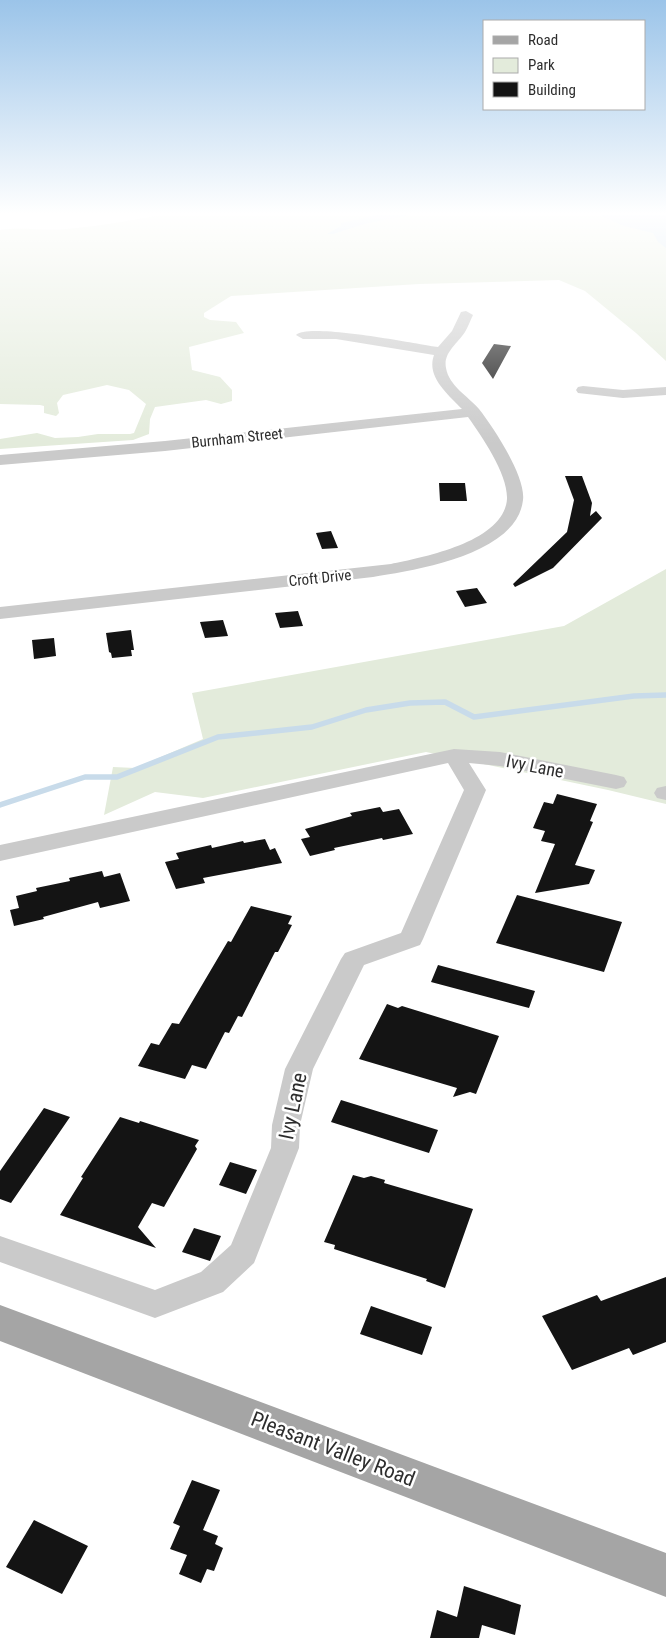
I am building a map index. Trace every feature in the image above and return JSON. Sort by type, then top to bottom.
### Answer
[{"type":"main road","name":"Pleasant Valley Road","points":[[0,1323],[666,1575]]},
{"type":"street","points":[[303,335],[336,335],[441,352],[456,335],[466,315]]},
{"type":"street","name":"Croft Drive","points":[[0,613],[373,572],[434,562],[477,545],[506,523],[515,500],[511,476],[473,412],[443,376],[439,367],[441,352]]},
{"type":"street","points":[[583,390],[622,394],[666,391]]},
{"type":"street","name":"Burnham Street","points":[[0,460],[175,444],[473,412]]},
{"type":"street","name":"Ivy Lane","points":[[0,1249],[155,1304],[212,1282],[243,1254],[284,1148],[286,1125],[300,1069],[354,959],[411,939],[475,790],[454,755]]},
{"type":"street","name":"Ivy Lane","points":[[0,853],[454,755],[500,759],[616,782]]},
{"type":"green space","points":[[0,291],[302,291],[231,296],[204,313],[204,317],[210,320],[236,322],[244,333],[189,347],[192,370],[220,377],[232,390],[232,401],[221,404],[206,400],[155,407],[150,419],[149,434],[133,440],[0,449],[0,439],[37,433],[55,438],[134,433],[146,404],[129,390],[107,385],[63,395],[57,403],[59,413],[56,416],[44,413],[44,406],[40,405],[0,404]]},
{"type":"green space","points":[[586,291],[666,291],[666,361],[636,333]]},
{"type":"green space","points":[[666,569],[666,804],[426,752],[203,798],[155,792],[104,815],[113,767],[135,768],[203,739],[192,693],[564,626]]},
{"type":"building","points":[[494,344],[511,346],[493,379],[482,363]]},
{"type":"building","points":[[565,476],[582,476],[592,503],[590,516],[596,511],[602,518],[553,568],[515,587],[513,584],[567,532],[574,500]]},
{"type":"building","points":[[439,483],[465,483],[467,501],[440,501]]},
{"type":"building","points":[[331,531],[338,548],[322,549],[316,533]]},
{"type":"building","points":[[477,588],[487,603],[465,607],[456,591]]},
{"type":"building","points":[[298,611],[303,626],[280,628],[275,613]]},
{"type":"building","points":[[223,620],[228,636],[205,638],[200,622]]},
{"type":"building","points":[[131,630],[134,650],[131,650],[132,656],[112,658],[109,652],[106,633]]},
{"type":"building","points":[[54,638],[56,656],[34,659],[32,640]]},
{"type":"building","points":[[557,794],[597,804],[590,821],[593,822],[575,865],[595,870],[589,884],[535,893],[555,844],[541,841],[545,831],[533,828],[544,802],[553,804]]},
{"type":"building","points":[[380,807],[383,812],[399,809],[413,834],[334,848],[335,850],[310,856],[301,839],[310,837],[305,829],[352,816],[350,813]]},
{"type":"building","points":[[265,839],[270,850],[275,848],[282,863],[203,878],[205,883],[176,889],[165,862],[179,859],[176,853],[211,845],[212,848],[243,841],[244,843]]},
{"type":"building","points":[[102,871],[104,877],[120,873],[130,901],[100,908],[98,902],[43,917],[44,919],[14,926],[10,910],[19,908],[16,896],[37,891],[36,888],[70,881],[69,878]]},
{"type":"building","points":[[517,895],[622,922],[604,972],[496,943]]},
{"type":"building","points":[[251,906],[292,916],[288,924],[292,925],[278,952],[275,952],[242,1017],[238,1016],[229,1033],[225,1032],[206,1069],[192,1065],[185,1079],[138,1066],[151,1043],[159,1045],[172,1023],[179,1024],[228,941],[231,942]]},
{"type":"building","points":[[438,965],[535,991],[529,1008],[431,982]]},
{"type":"building","points":[[387,1004],[398,1008],[402,1006],[499,1036],[476,1094],[470,1092],[453,1097],[457,1088],[359,1059]]},
{"type":"building","points":[[341,1100],[438,1130],[429,1153],[331,1122]]},
{"type":"building","points":[[44,1108],[70,1117],[11,1203],[0,1199],[0,1171]]},
{"type":"building","points":[[120,1117],[139,1123],[140,1121],[199,1140],[195,1146],[197,1149],[164,1207],[152,1203],[138,1227],[156,1248],[60,1215],[83,1178],[81,1177]]},
{"type":"building","points":[[230,1162],[257,1170],[246,1194],[219,1185]]},
{"type":"building","points":[[353,1175],[364,1178],[371,1176],[385,1180],[384,1183],[473,1209],[445,1288],[426,1281],[427,1279],[334,1249],[335,1245],[324,1242]]},
{"type":"building","points":[[194,1228],[221,1236],[210,1261],[182,1252]]},
{"type":"building","points":[[666,1277],[666,1342],[633,1355],[629,1348],[572,1370],[542,1316],[597,1295],[601,1301]]},
{"type":"building","points":[[371,1306],[432,1327],[422,1355],[360,1334]]},
{"type":"building","points":[[192,1480],[220,1490],[203,1530],[218,1536],[215,1544],[223,1548],[214,1571],[207,1569],[201,1583],[179,1574],[187,1555],[170,1549],[180,1526],[173,1523]]},
{"type":"building","points":[[34,1520],[88,1546],[62,1594],[6,1567]]},
{"type":"building","points":[[464,1586],[521,1605],[515,1635],[482,1625],[479,1638],[430,1638],[437,1610],[457,1617]]},
{"type":"waterway","points":[[0,805],[85,777],[117,777],[218,737],[312,727],[366,710],[410,703],[445,702],[474,717],[634,696],[666,695]]}]
